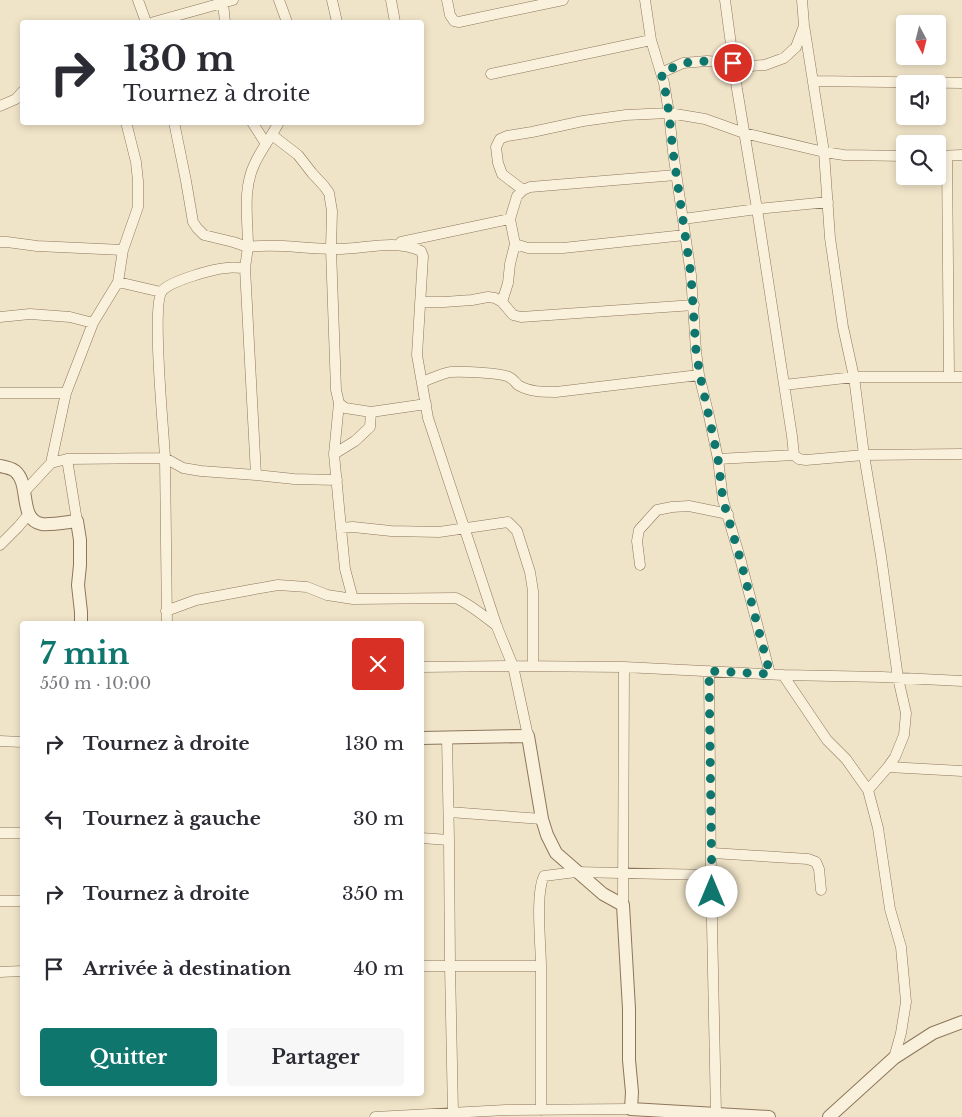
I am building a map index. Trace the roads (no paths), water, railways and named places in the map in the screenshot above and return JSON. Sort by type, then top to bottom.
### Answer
[{"type":"street","points":[[138,0],[145,20]]},
{"type":"street","points":[[279,0],[286,20]]},
{"type":"street","points":[[332,0],[337,20]]},
{"type":"street","points":[[391,0],[396,20]]},
{"type":"street","points":[[447,0],[450,15],[454,21],[459,22],[563,0]]},
{"type":"street","points":[[645,0],[651,40],[664,83],[669,113],[691,275],[696,351],[718,459],[723,500],[770,674]]},
{"type":"street","points":[[725,0],[733,63],[794,455]]},
{"type":"street","points":[[802,0],[804,25],[824,152],[830,238],[842,317],[854,377],[864,456],[881,556],[898,678],[906,713],[904,735],[894,757],[868,790]]},
{"type":"street","points":[[161,20],[228,1],[225,20]]},
{"type":"street","points":[[661,73],[683,63],[707,61],[750,66],[765,65],[784,58],[796,47],[804,25]]},
{"type":"street","points":[[490,74],[651,40]]},
{"type":"street","points":[[813,81],[962,83]]},
{"type":"street","points":[[0,106],[16,99],[20,94]]},
{"type":"street","points":[[523,190],[502,174],[498,163],[496,147],[500,139],[583,121],[626,115],[669,113],[705,119],[744,133],[824,152],[844,155],[896,156]]},
{"type":"street","points":[[25,491],[51,462],[66,393],[93,323],[118,282],[123,250],[138,207],[136,162],[127,125]]},
{"type":"street","points":[[175,125],[193,222],[204,235],[248,247],[275,245],[344,250],[390,244],[510,219]]},
{"type":"street","points":[[255,125],[269,139],[298,155],[329,193],[332,211],[331,249],[336,390],[339,403],[334,454],[345,569],[354,599]]},
{"type":"street","points":[[256,475],[245,268],[248,247],[248,184],[254,164],[277,125]]},
{"type":"street","points":[[946,156],[962,155]]},
{"type":"street","points":[[502,302],[508,283],[515,244],[510,219],[517,196],[523,190],[538,186],[676,175]]},
{"type":"street","points":[[943,185],[949,378]]},
{"type":"street","points":[[683,219],[828,202]]},
{"type":"street","points":[[515,244],[528,248],[563,248],[685,235]]},
{"type":"street","points":[[0,242],[37,246],[123,250]]},
{"type":"street","points":[[390,244],[410,246],[420,251],[423,256],[417,355],[428,418],[498,627],[513,666],[528,736],[542,819],[547,835],[556,853],[576,872],[603,894],[623,905]]},
{"type":"street","points":[[167,621],[165,458],[157,340],[158,306],[161,292],[166,287],[200,273],[226,268],[245,268]]},
{"type":"street","points":[[118,282],[161,292]]},
{"type":"street","points":[[420,302],[472,300],[488,296],[502,302],[513,315],[521,317],[694,305]]},
{"type":"street","points":[[0,317],[30,314],[70,317],[93,323]]},
{"type":"street","points":[[422,382],[450,372],[500,374],[510,377],[528,390],[556,392],[700,375]]},
{"type":"street","points":[[784,385],[854,377],[962,377]]},
{"type":"street","points":[[0,393],[66,393]]},
{"type":"street","points":[[339,403],[345,408],[371,412],[426,404]]},
{"type":"street","points":[[334,454],[355,441],[370,427],[371,412]]},
{"type":"street","points":[[718,459],[794,455],[799,459],[806,460],[864,456],[962,454]]},
{"type":"street","points":[[51,462],[67,459],[165,458],[183,468],[201,472],[294,479],[337,480]]},
{"type":"street","points":[[67,459],[80,540],[78,585],[81,621]]},
{"type":"street","points":[[0,466],[13,470],[20,476],[25,491],[28,514],[34,521],[42,524],[77,521]]},
{"type":"street","points":[[640,565],[637,541],[638,530],[658,510],[689,506],[728,514]]},
{"type":"street","points":[[0,545],[28,514]]},
{"type":"street","points":[[340,528],[353,527],[391,531],[439,532],[508,522],[517,531],[530,572],[533,591],[533,666]]},
{"type":"street","points":[[166,611],[196,600],[278,585],[307,587],[327,595],[354,599],[456,598],[481,613],[498,627]]},
{"type":"street","points":[[424,667],[624,667],[962,681]]},
{"type":"street","points":[[624,667],[623,905],[632,1092],[631,1109]]},
{"type":"street","points":[[709,671],[716,1114]]},
{"type":"street","points":[[783,675],[827,740],[846,759],[868,790],[878,828],[890,909],[901,947],[906,1002],[901,1033],[894,1058]]},
{"type":"street","points":[[424,738],[528,736]]},
{"type":"street","points":[[447,737],[453,1113]]},
{"type":"street","points":[[0,742],[20,742]]},
{"type":"street","points":[[888,767],[962,771]]},
{"type":"street","points":[[449,812],[542,819]]},
{"type":"street","points":[[0,833],[20,833]]},
{"type":"street","points":[[424,838],[449,840]]},
{"type":"street","points":[[712,853],[808,859],[816,862],[819,869],[821,890]]},
{"type":"street","points":[[541,1110],[539,895],[544,876],[576,872],[711,876]]},
{"type":"street","points":[[0,901],[20,901]]},
{"type":"street","points":[[424,966],[541,966]]},
{"type":"street","points":[[0,972],[20,971]]},
{"type":"street","points":[[829,1117],[894,1058],[933,1033],[962,1022]]},
{"type":"street","points":[[375,1117],[541,1110],[631,1109],[769,1117]]}]
